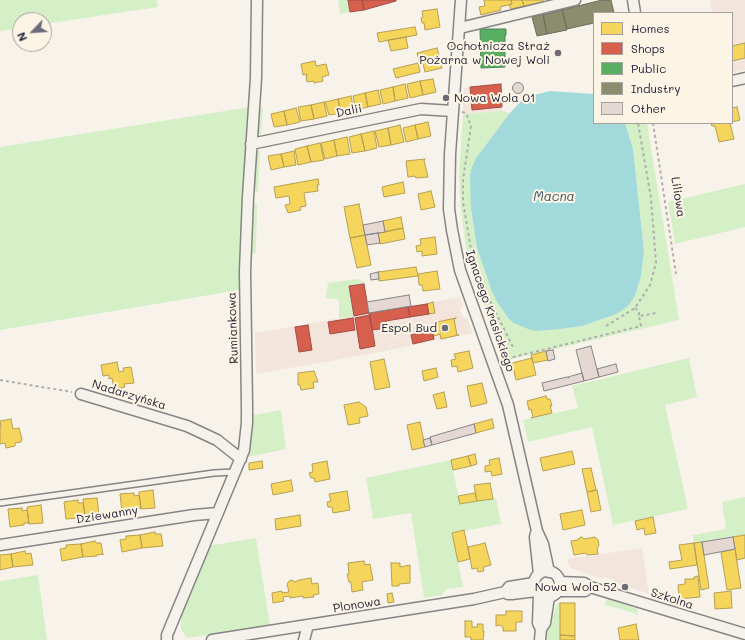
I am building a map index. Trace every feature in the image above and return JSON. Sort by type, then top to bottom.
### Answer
[{"type":"street","name":"Rumiankowa","points":[[167,640],[166,635],[244,450],[247,423],[245,271],[251,144],[256,78],[257,0]]},
{"type":"street","name":"Ignacego Krasickiego","points":[[461,0],[457,112],[450,154],[449,202],[454,244],[466,291],[508,406],[536,531],[535,536],[540,588],[538,623],[541,629],[540,640]]},
{"type":"street","points":[[460,28],[575,0]]},
{"type":"street","points":[[633,0],[635,12]]},
{"type":"street","points":[[733,81],[745,78]]},
{"type":"street","name":"Dalii","points":[[251,144],[421,109],[457,112]]},
{"type":"street","name":"Nadarzyńska","points":[[81,394],[187,426],[217,440],[241,459]]},
{"type":"street","name":"Dziewanny","points":[[0,544],[186,516],[218,513]]},
{"type":"street","name":"Ignacego Krasickiego","points":[[536,531],[540,535],[543,544],[549,572]]},
{"type":"street","name":"Plonowa","points":[[212,640],[362,618],[474,599],[505,592],[509,588],[540,588],[543,572],[549,572]]},
{"type":"street","points":[[540,588],[556,595],[560,586],[555,574],[549,572]]},
{"type":"street","name":"Szkolna","points":[[560,586],[585,591],[590,587],[745,634]]},
{"type":"street","points":[[304,640],[308,625]]},
{"type":"lane","points":[[0,503],[214,473],[236,472]]},
{"type":"path","points":[[457,112],[466,113],[471,126],[463,180],[463,202],[471,249],[481,283],[514,349]]},
{"type":"path","points":[[606,326],[635,308],[650,285],[656,263],[651,198],[638,124]]},
{"type":"path","name":"Liliowa","points":[[653,124],[676,274]]},
{"type":"path","points":[[502,367],[499,358],[641,326],[638,312],[635,308]]},
{"type":"path","points":[[639,316],[656,313]]},
{"type":"path","name":"Nadarzyńska","points":[[0,380],[81,394]]},
{"type":"shaded area","points":[[745,0],[745,70],[733,73],[733,12],[712,12],[710,1]]},
{"type":"shaded area","points":[[501,84],[502,111],[463,114],[464,88]]},
{"type":"shaded area","points":[[460,297],[463,306],[460,309],[463,317],[467,318],[473,333],[364,355],[256,374],[255,333]]},
{"type":"shaded area","points":[[642,548],[649,594],[617,583],[605,577],[602,579],[570,568],[567,559]]},
{"type":"green space","points":[[0,0],[157,0],[158,7],[52,23],[52,12],[12,12],[12,29],[0,31]]},
{"type":"green space","points":[[338,0],[348,0],[350,12],[340,14]]},
{"type":"green space","points":[[250,107],[239,257],[239,290],[0,330],[0,147]]},
{"type":"green space","points":[[263,108],[261,135],[255,132],[257,109]]},
{"type":"green space","points":[[502,111],[510,113],[476,158],[472,167],[471,209],[477,248],[486,276],[498,304],[508,318],[560,329],[582,326],[614,315],[627,306],[635,296],[641,276],[644,251],[633,149],[625,124],[647,124],[679,320],[503,361],[467,255],[461,211],[459,176],[463,114]]},
{"type":"green space","points":[[260,150],[258,192],[252,190],[254,153]]},
{"type":"green space","points":[[745,184],[745,227],[675,244],[668,202]]},
{"type":"green space","points":[[257,204],[256,253],[249,255],[251,205]]},
{"type":"green space","points":[[357,279],[364,282],[364,284],[349,286],[354,316],[339,318],[339,301],[337,299],[326,297],[328,283]]},
{"type":"green space","points":[[689,358],[697,397],[665,405],[688,509],[613,525],[592,427],[528,442],[523,420],[578,408],[572,386]]},
{"type":"green space","points":[[281,410],[286,449],[248,457],[250,417]]},
{"type":"green space","points":[[451,460],[460,504],[496,498],[501,524],[452,533],[463,587],[446,589],[442,595],[424,598],[411,513],[373,519],[366,478]]},
{"type":"green space","points":[[745,497],[745,535],[694,543],[693,535],[726,529],[722,502]]},
{"type":"green space","points":[[256,538],[270,626],[187,638],[181,629],[181,617],[207,546]]},
{"type":"green space","points":[[38,575],[47,640],[0,640],[0,581]]},
{"type":"green space","points":[[608,599],[638,609],[637,615],[605,605],[606,600]]},
{"type":"green space","points":[[560,603],[560,640],[546,640],[550,613],[554,613],[557,604]]},
{"type":"water","name":"Macna","points":[[550,91],[593,94],[593,124],[625,124],[633,149],[644,251],[641,276],[635,296],[628,306],[614,315],[582,326],[536,331],[514,323],[508,318],[498,304],[491,289],[477,248],[471,209],[470,175],[472,167],[476,158],[510,113],[521,101],[530,96]]},
{"type":"building: Homes","points":[[484,0],[511,0],[512,4],[500,7],[501,10],[481,15],[479,7],[485,6]]},
{"type":"building: Homes","points":[[511,0],[522,0],[524,6],[511,9],[509,5],[512,4]]},
{"type":"building: Homes","points":[[522,0],[543,0],[543,2],[524,6]]},
{"type":"building: Homes","points":[[437,9],[440,27],[425,30],[424,23],[422,23],[421,18],[423,17],[422,11]]},
{"type":"building: Homes","points":[[415,27],[417,35],[379,42],[377,33]]},
{"type":"building: Homes","points":[[406,37],[408,48],[391,51],[388,40]]},
{"type":"building: Homes","points":[[745,43],[745,58],[733,61],[733,46]]},
{"type":"building: Homes","points":[[437,48],[442,68],[425,72],[423,64],[420,65],[417,53]]},
{"type":"building: Homes","points":[[315,61],[316,66],[326,64],[329,75],[322,77],[323,81],[314,83],[314,81],[307,82],[307,74],[303,75],[301,64]]},
{"type":"building: Homes","points":[[418,63],[420,72],[396,78],[393,69]]},
{"type":"building: Homes","points":[[433,79],[436,92],[423,95],[420,81]]},
{"type":"building: Homes","points":[[420,81],[423,95],[410,98],[407,84]]},
{"type":"building: Homes","points":[[405,84],[408,98],[395,101],[393,87]]},
{"type":"building: Homes","points":[[393,87],[395,101],[383,104],[380,90]]},
{"type":"building: Homes","points":[[378,90],[381,104],[368,107],[365,93]]},
{"type":"building: Homes","points":[[365,93],[368,107],[356,110],[353,96]]},
{"type":"building: Homes","points":[[351,96],[354,110],[341,113],[338,99]]},
{"type":"building: Homes","points":[[338,99],[341,113],[329,115],[325,102]]},
{"type":"building: Homes","points":[[324,102],[327,116],[314,119],[311,105]]},
{"type":"building: Homes","points":[[311,105],[314,119],[301,121],[298,107]]},
{"type":"building: Homes","points":[[737,107],[740,120],[733,122],[733,108]]},
{"type":"building: Homes","points":[[296,108],[300,122],[287,125],[284,111]]},
{"type":"building: Homes","points":[[284,111],[287,125],[274,127],[271,114]]},
{"type":"building: Homes","points":[[428,122],[431,136],[418,139],[415,125]]},
{"type":"building: Homes","points":[[711,124],[730,124],[734,139],[719,142],[715,126],[712,126]]},
{"type":"building: Homes","points":[[400,125],[404,142],[391,145],[388,128]]},
{"type":"building: Homes","points":[[415,125],[418,139],[406,142],[403,128]]},
{"type":"building: Homes","points":[[388,128],[391,145],[379,147],[375,131]]},
{"type":"building: Homes","points":[[374,131],[377,148],[365,151],[361,134]]},
{"type":"building: Homes","points":[[361,134],[365,151],[352,153],[349,137]]},
{"type":"building: Homes","points":[[347,137],[350,154],[337,156],[334,140]]},
{"type":"building: Homes","points":[[334,140],[337,156],[325,159],[321,143]]},
{"type":"building: Homes","points":[[320,143],[324,160],[311,162],[307,146]]},
{"type":"building: Homes","points":[[307,146],[311,162],[298,165],[295,149]]},
{"type":"building: Homes","points":[[294,151],[296,165],[284,167],[281,154]]},
{"type":"building: Homes","points":[[281,154],[284,167],[271,170],[268,156]]},
{"type":"building: Homes","points":[[425,159],[428,177],[408,177],[406,161]]},
{"type":"building: Homes","points":[[318,179],[318,191],[304,193],[306,206],[300,207],[301,210],[288,213],[285,205],[290,204],[289,196],[276,198],[274,187]]},
{"type":"building: Homes","points":[[403,182],[405,193],[384,197],[382,187]]},
{"type":"building: Homes","points":[[431,191],[435,207],[421,210],[418,194]]},
{"type":"building: Homes","points":[[359,204],[365,235],[350,238],[344,207]]},
{"type":"building: Homes","points":[[401,217],[403,228],[385,232],[383,221]]},
{"type":"building: Homes","points":[[403,228],[405,239],[380,244],[378,233]]},
{"type":"building: Homes","points":[[365,235],[371,265],[357,268],[350,238]]},
{"type":"building: Homes","points":[[435,237],[437,254],[422,256],[422,251],[417,252],[416,246],[421,245],[420,239]]},
{"type":"building: Homes","points":[[416,267],[418,276],[379,281],[378,272]]},
{"type":"building: Homes","points":[[437,271],[440,289],[423,291],[422,285],[419,285],[418,274]]},
{"type":"building: Homes","points":[[433,302],[435,313],[429,314],[427,304]]},
{"type":"building: Homes","points":[[456,318],[454,319],[457,335],[459,335],[441,339],[440,334],[434,336],[432,326],[438,324],[437,322]]},
{"type":"building: Homes","points":[[469,351],[473,368],[458,372],[457,366],[452,367],[451,360],[456,359],[454,354]]},
{"type":"building: Homes","points":[[546,351],[548,360],[533,363],[531,355]]},
{"type":"building: Homes","points":[[532,358],[536,375],[516,380],[512,363]]},
{"type":"building: Homes","points":[[384,359],[390,387],[375,390],[370,362]]},
{"type":"building: Homes","points":[[117,362],[119,372],[124,371],[123,368],[131,367],[134,383],[124,384],[125,387],[114,389],[112,378],[109,379],[109,375],[103,376],[101,365]]},
{"type":"building: Homes","points":[[436,368],[438,377],[424,381],[422,371]]},
{"type":"building: Homes","points":[[314,371],[318,382],[313,382],[314,388],[301,390],[300,385],[298,385],[298,373]]},
{"type":"building: Homes","points":[[482,383],[487,403],[471,407],[467,386]]},
{"type":"building: Homes","points":[[444,392],[447,407],[437,409],[433,395]]},
{"type":"building: Homes","points":[[546,396],[547,399],[550,399],[552,413],[531,418],[533,417],[531,409],[529,410],[527,401]]},
{"type":"building: Homes","points":[[359,402],[366,407],[368,416],[359,418],[360,423],[348,425],[344,405]]},
{"type":"building: Homes","points":[[11,419],[13,429],[19,428],[22,439],[21,442],[15,443],[15,446],[6,448],[5,443],[0,444],[0,421]]},
{"type":"building: Homes","points":[[492,419],[494,428],[476,433],[474,424]]},
{"type":"building: Homes","points":[[420,422],[425,447],[412,450],[407,425]]},
{"type":"building: Homes","points":[[572,451],[575,464],[543,471],[540,458]]},
{"type":"building: Homes","points":[[475,454],[477,464],[471,466],[468,456]]},
{"type":"building: Homes","points":[[468,456],[471,466],[453,470],[451,460]]},
{"type":"building: Homes","points":[[499,458],[502,474],[492,476],[491,471],[485,472],[485,466],[490,465],[489,460]]},
{"type":"building: Homes","points":[[262,461],[263,468],[249,470],[249,463]]},
{"type":"building: Homes","points":[[327,461],[330,479],[315,482],[314,478],[311,478],[309,473],[313,472],[312,464]]},
{"type":"building: Homes","points":[[591,468],[596,490],[587,492],[582,469]]},
{"type":"building: Homes","points":[[291,480],[293,491],[273,495],[271,484]]},
{"type":"building: Homes","points":[[490,483],[493,499],[477,501],[474,485]]},
{"type":"building: Homes","points":[[153,490],[155,508],[141,509],[139,492]]},
{"type":"building: Homes","points":[[597,490],[601,510],[591,512],[587,492]]},
{"type":"building: Homes","points":[[347,491],[350,510],[333,513],[332,507],[328,507],[327,502],[331,501],[329,494]]},
{"type":"building: Homes","points":[[134,493],[134,496],[139,495],[141,508],[122,512],[120,494]]},
{"type":"building: Homes","points":[[475,493],[477,501],[460,504],[458,496]]},
{"type":"building: Homes","points":[[97,498],[99,515],[85,517],[83,499]]},
{"type":"building: Homes","points":[[78,500],[78,503],[83,503],[85,515],[80,516],[80,518],[66,519],[64,502]]},
{"type":"building: Homes","points":[[41,505],[43,523],[29,524],[27,507]]},
{"type":"building: Homes","points":[[22,508],[22,511],[27,510],[29,523],[10,527],[8,509]]},
{"type":"building: Homes","points":[[582,510],[585,525],[563,530],[560,514]]},
{"type":"building: Homes","points":[[300,515],[301,526],[276,530],[275,519]]},
{"type":"building: Homes","points":[[653,517],[656,533],[645,535],[644,528],[637,530],[635,521]]},
{"type":"building: Homes","points":[[464,530],[470,559],[458,562],[452,533]]},
{"type":"building: Homes","points":[[155,532],[155,534],[161,534],[163,546],[142,548],[140,535]]},
{"type":"building: Homes","points":[[140,535],[142,548],[122,552],[120,540],[126,539],[126,536]]},
{"type":"building: Homes","points":[[745,535],[745,558],[737,560],[733,537]]},
{"type":"building: Homes","points":[[582,537],[584,539],[595,537],[598,540],[598,554],[587,555],[586,553],[574,555],[571,541],[578,540]]},
{"type":"building: Homes","points":[[95,541],[96,543],[101,543],[103,554],[83,557],[81,544]]},
{"type":"building: Homes","points":[[702,542],[709,588],[701,590],[694,543]]},
{"type":"building: Homes","points":[[485,543],[491,565],[483,567],[484,571],[478,572],[477,568],[472,569],[468,547]]},
{"type":"building: Homes","points":[[694,543],[697,565],[670,569],[669,562],[682,560],[679,545]]},
{"type":"building: Homes","points":[[81,544],[83,557],[62,561],[60,549],[66,548],[66,545]]},
{"type":"building: Homes","points":[[735,549],[741,588],[727,590],[721,552]]},
{"type":"building: Homes","points":[[25,551],[26,554],[31,553],[33,565],[13,567],[11,554]]},
{"type":"building: Homes","points":[[11,554],[13,567],[0,570],[0,555]]},
{"type":"building: Homes","points":[[364,561],[365,565],[370,564],[373,580],[362,582],[363,590],[352,592],[351,582],[349,582],[347,574],[349,574],[348,563]]},
{"type":"building: Homes","points":[[391,563],[400,563],[400,567],[410,565],[410,583],[392,586]]},
{"type":"building: Homes","points":[[698,576],[700,597],[679,599],[678,585],[685,584],[685,579],[694,579],[694,577]]},
{"type":"building: Homes","points":[[311,578],[312,584],[318,583],[319,594],[313,595],[314,597],[303,598],[303,596],[290,598],[290,596],[283,597],[284,601],[273,603],[272,593],[282,591],[282,593],[289,592],[287,584],[289,581],[292,580],[295,582]]},
{"type":"building: Homes","points":[[731,591],[732,608],[715,609],[714,593]]},
{"type":"building: Homes","points":[[392,593],[394,602],[388,603],[387,594]]},
{"type":"building: Homes","points":[[560,603],[575,603],[575,636],[560,635]]},
{"type":"building: Homes","points":[[506,611],[522,611],[522,622],[516,622],[516,631],[503,631],[503,627],[500,625],[496,626],[496,615],[506,615]]},
{"type":"building: Homes","points":[[465,621],[472,621],[472,627],[478,627],[477,624],[483,624],[483,640],[471,640],[471,637],[465,637]]},
{"type":"building: Homes","points":[[636,624],[639,640],[620,640],[618,628]]},
{"type":"building: Homes","points":[[560,635],[575,636],[575,640],[560,640]]},
{"type":"building: Shops","points":[[348,0],[362,0],[364,10],[350,12]]},
{"type":"building: Shops","points":[[362,0],[396,0],[396,1],[364,10]]},
{"type":"building: Shops","points":[[501,84],[502,107],[472,110],[470,87]]},
{"type":"building: Shops","points":[[364,284],[369,313],[354,316],[349,286]]},
{"type":"building: Shops","points":[[427,304],[429,314],[410,317],[408,307]]},
{"type":"building: Shops","points":[[408,307],[410,317],[386,321],[387,328],[372,330],[369,313]]},
{"type":"building: Shops","points":[[370,315],[375,346],[360,349],[355,318]]},
{"type":"building: Shops","points":[[353,318],[355,330],[330,334],[328,322]]},
{"type":"building: Shops","points":[[308,325],[312,350],[299,352],[295,327]]},
{"type":"building: Shops","points":[[432,330],[434,339],[413,344],[411,335]]},
{"type":"building: Public","points":[[480,29],[506,29],[505,67],[481,68]]},
{"type":"building: Industry","points":[[602,0],[611,0],[614,12],[593,12],[593,23],[567,29],[562,10]]},
{"type":"building: Industry","points":[[562,10],[567,30],[547,34],[543,15]]},
{"type":"building: Industry","points":[[543,14],[547,34],[537,36],[532,17]]},
{"type":"building: Other","points":[[516,83],[520,83],[522,84],[522,92],[516,93],[513,90],[513,86]]},
{"type":"building: Other","points":[[383,221],[385,232],[365,235],[363,225]]},
{"type":"building: Other","points":[[378,233],[380,243],[367,245],[365,235]]},
{"type":"building: Other","points":[[378,272],[379,279],[371,280],[370,274]]},
{"type":"building: Other","points":[[409,295],[411,306],[369,313],[367,302]]},
{"type":"building: Other","points":[[591,346],[599,377],[584,381],[576,350]]},
{"type":"building: Other","points":[[553,350],[555,359],[548,361],[546,351]]},
{"type":"building: Other","points":[[616,364],[618,372],[599,377],[597,369]]},
{"type":"building: Other","points":[[582,373],[584,381],[544,391],[542,383],[567,377],[569,378],[568,377]]},
{"type":"building: Other","points":[[474,424],[476,433],[432,445],[430,437]]},
{"type":"building: Other","points":[[430,438],[432,445],[425,447],[423,440]]},
{"type":"building: Other","points":[[733,537],[735,549],[704,555],[702,542]]},
{"type":"place","name":"Ochotnicza Straż Pożarna w Nowej Woli","points":[[558,53]]},
{"type":"place","name":"Nowa Wola 01","points":[[446,98]]},
{"type":"place","name":"Espol Bud","points":[[445,328]]},
{"type":"place","name":"Nowa Wola 52","points":[[625,587]]}]
